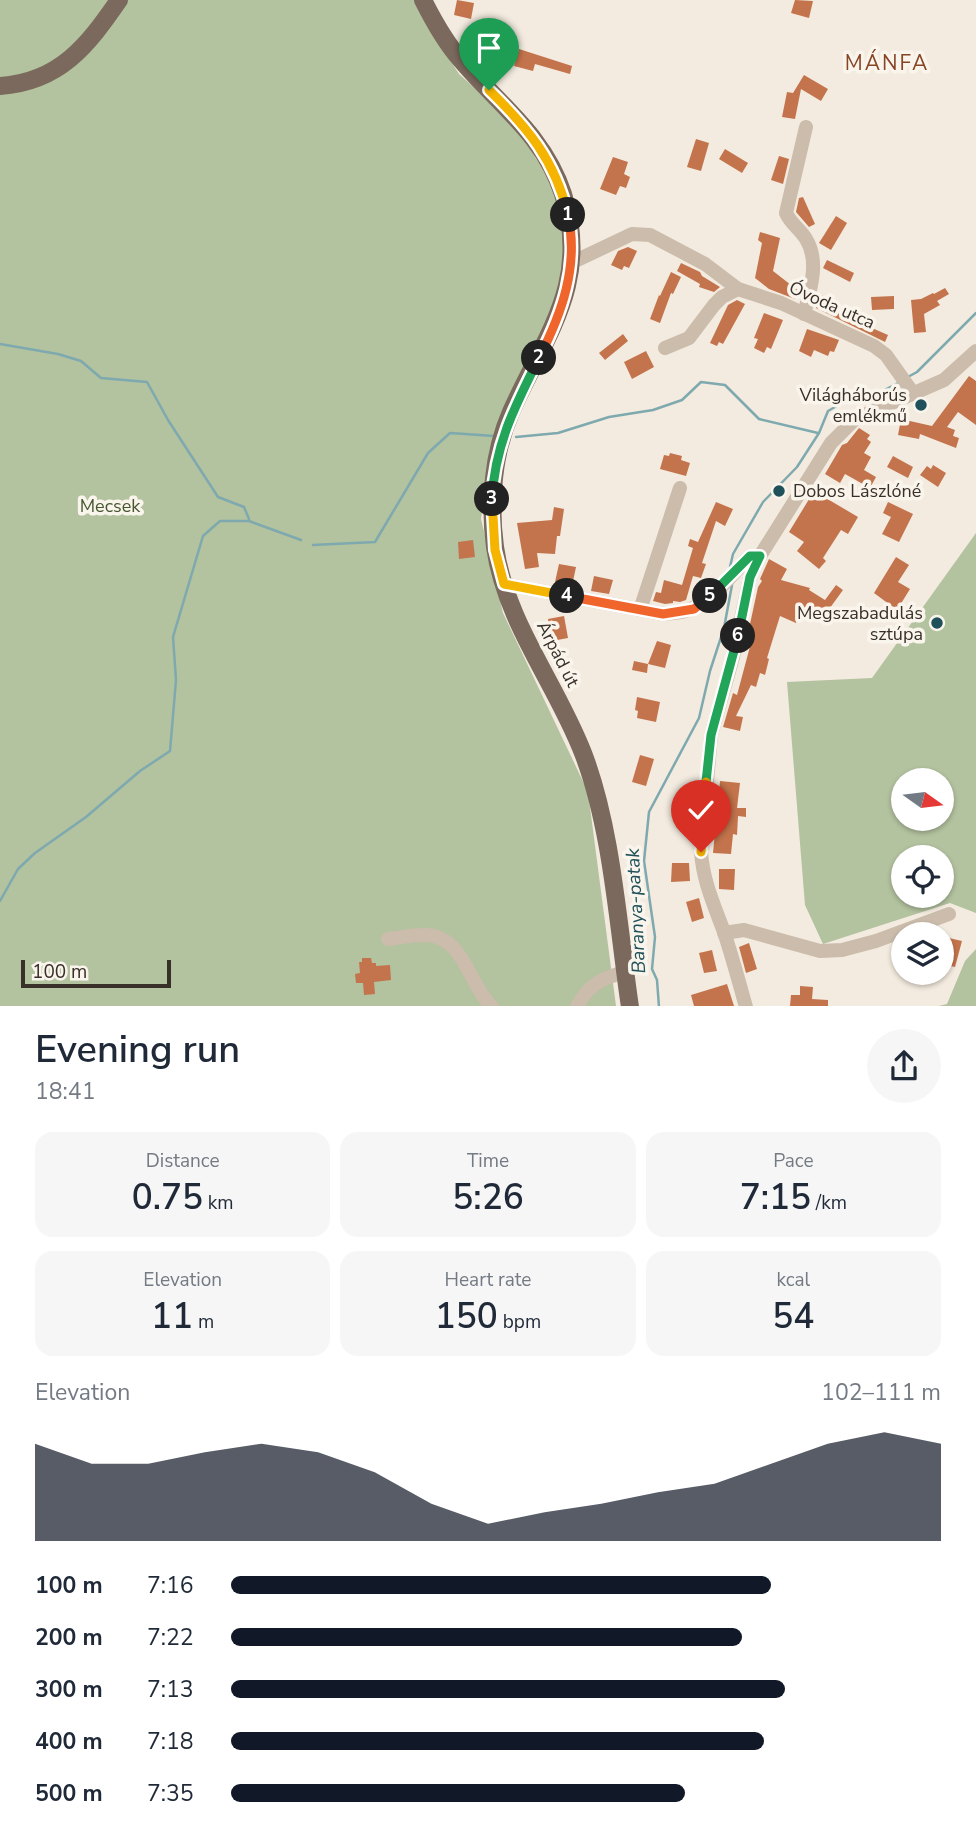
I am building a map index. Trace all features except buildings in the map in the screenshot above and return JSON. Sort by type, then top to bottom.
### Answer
[{"type":"main road","points":[[0,86],[30,81],[69,61],[90,41],[119,0]]},
{"type":"main road","name":"Árpád út","points":[[423,0],[445,40],[464,64],[521,121],[547,159],[562,193],[571,230],[567,290],[560,313],[512,411],[496,465],[492,510],[495,550],[517,620],[561,704],[591,776],[606,846],[630,1006]]},
{"type":"street","points":[[804,314],[814,263],[805,237],[792,225],[786,213],[806,127]]},
{"type":"street","name":"Óvoda utca","points":[[570,263],[632,234],[650,235],[705,264],[737,289],[780,303],[874,346],[887,355],[907,384]]},
{"type":"street","points":[[665,348],[689,338],[714,305],[737,289]]},
{"type":"street","points":[[746,1006],[724,933],[709,896],[701,852],[708,761],[716,710],[733,657],[750,577],[760,556],[831,443],[844,428],[907,384],[944,380],[976,351]]},
{"type":"street","points":[[640,610],[680,488]]},
{"type":"street","points":[[504,584],[663,614],[694,609],[750,556],[760,556]]},
{"type":"street","points":[[724,933],[744,930],[820,951],[842,950],[876,942],[949,914]]},
{"type":"street","points":[[388,939],[428,935],[445,940],[458,953],[492,1006]]},
{"type":"street","points":[[577,1006],[584,993],[594,984],[605,977],[625,972]]},
{"type":"green space","name":"Mecsek","points":[[0,0],[418,0],[430,29],[459,74],[497,108],[528,146],[558,193],[568,265],[562,300],[488,463],[481,519],[503,613],[588,792],[616,1006],[0,1006]]},
{"type":"green space","points":[[976,533],[976,913],[954,905],[954,845],[891,845],[891,908],[935,908],[823,944],[805,905],[787,682],[872,678]]},
{"type":"green space","points":[[976,949],[976,1006],[939,1006],[947,1004],[965,961]]},
{"type":"waterway","name":"Baranya-patak","points":[[906,378],[917,372],[976,313]]},
{"type":"waterway","points":[[0,344],[58,354],[81,361],[101,378],[147,382],[218,497],[244,507],[249,519]]},
{"type":"waterway","points":[[516,437],[558,433],[609,417],[653,410],[682,400],[701,382],[725,385],[759,419],[818,433]]},
{"type":"waterway","name":"Baranya-patak","points":[[730,567],[733,554],[763,502],[797,467],[819,433],[828,411],[842,403],[871,397],[898,383]]},
{"type":"waterway","points":[[313,545],[375,542],[428,453],[450,433],[494,436]]},
{"type":"waterway","points":[[0,901],[18,869],[35,853],[86,817],[140,771],[170,751],[176,680],[173,637],[203,536],[220,521],[249,521],[301,540]]},
{"type":"waterway","name":"Baranya-patak","points":[[659,1006],[657,980],[652,969],[655,937],[644,861],[649,812],[699,718],[724,628],[732,585]]},
{"type":"place","name":"Világháborús emlékmű","points":[[921,405]]},
{"type":"place","name":"Dobos Lászlóné","points":[[779,491]]},
{"type":"place","name":"Megszabadulás sztúpa","points":[[937,623]]},
{"type":"district","name":"MÁNFA","points":[[887,63]]},
{"type":"route","points":[[489,90],[521,121],[551,166],[562,193],[571,230],[570,273],[560,313],[512,411],[496,465],[493,534],[504,584],[663,614],[681,613],[694,609],[750,556],[760,556],[750,577],[733,657],[711,735],[701,852]]}]
